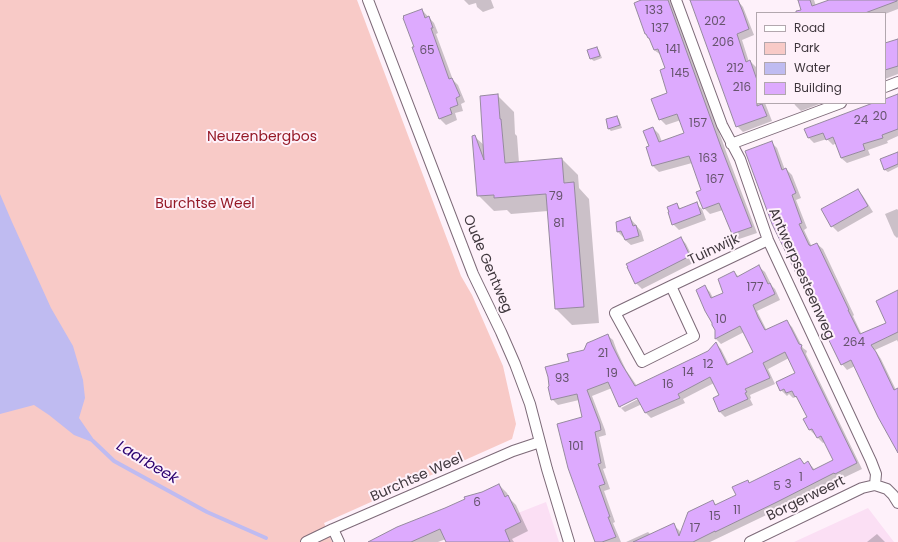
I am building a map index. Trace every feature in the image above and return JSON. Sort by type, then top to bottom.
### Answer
[{"type":"street","name":"Oude Gentweg","points":[[368,0],[473,274],[501,332],[530,404],[547,469],[569,542]]},
{"type":"street","name":"Antwerpsesteenweg","points":[[676,0],[722,125],[740,159],[768,240],[871,461],[876,474],[875,485]]},
{"type":"street","points":[[886,87],[898,82]]},
{"type":"street","points":[[731,144],[838,104]]},
{"type":"street","name":"Tuinwijk","points":[[671,286],[694,336],[642,362],[615,313],[671,286],[768,240]]},
{"type":"street","name":"Burchtse Weel","points":[[306,542],[513,451],[540,442]]},
{"type":"street","points":[[875,485],[887,489],[898,502]]},
{"type":"street","name":"Borgerweert","points":[[750,542],[862,488],[875,485]]},
{"type":"street","points":[[333,529],[339,542]]},
{"type":"shaded area","points":[[546,502],[559,542],[450,542],[500,520]]},
{"type":"shaded area","points":[[868,508],[894,542],[794,542]]},
{"type":"green space","name":"Burchtse Weel","points":[[0,0],[357,0],[461,276],[472,295],[503,366],[516,424],[512,439],[324,523],[332,542],[0,542]]},
{"type":"water","points":[[0,194],[51,308],[73,346],[83,380],[85,398],[79,418],[97,444],[74,435],[34,405],[0,414]]},
{"type":"building","points":[[641,0],[668,0],[721,147],[752,227],[732,234],[719,203],[703,209],[696,192],[701,190],[689,156],[652,166],[646,147],[649,146],[643,131],[653,127],[659,142],[684,133],[677,114],[659,120],[651,99],[667,93],[660,70],[665,68],[658,49],[654,50],[649,38],[645,34],[634,3]]},
{"type":"building","points":[[690,0],[738,0],[743,12],[749,29],[737,34],[746,62],[750,60],[756,77],[756,104],[757,106],[762,104],[767,116],[736,127]]},
{"type":"building","points":[[798,0],[810,0],[812,6],[829,0],[897,0],[868,12],[796,12],[801,10]]},
{"type":"building","points":[[422,9],[425,18],[429,16],[433,28],[431,28],[449,79],[452,78],[460,96],[456,98],[458,105],[450,108],[452,114],[439,119],[412,47],[414,47],[403,18],[403,16]]},
{"type":"building","points":[[898,39],[898,66],[886,70],[886,43]]},
{"type":"building","points":[[597,47],[600,56],[590,59],[587,50]]},
{"type":"building","points":[[498,94],[505,163],[562,158],[564,183],[574,182],[584,307],[555,309],[546,194],[494,198],[494,195],[477,196],[472,136],[475,135],[484,160],[480,96]]},
{"type":"building","points":[[898,94],[898,129],[882,135],[883,138],[863,144],[865,150],[841,158],[833,137],[826,140],[823,133],[808,138],[804,129],[870,104],[886,104],[886,99]]},
{"type":"building","points":[[617,116],[620,125],[608,129],[606,119]]},
{"type":"building","points":[[772,141],[782,170],[786,168],[796,193],[792,195],[802,223],[799,224],[809,245],[810,246],[817,243],[860,334],[886,323],[876,301],[898,290],[898,332],[871,345],[876,352],[894,390],[898,388],[898,453],[878,417],[851,360],[841,365],[772,224],[745,151]]},
{"type":"building","points":[[898,152],[898,164],[884,170],[880,159]]},
{"type":"building","points":[[858,189],[868,206],[831,227],[821,209]]},
{"type":"building","points":[[697,202],[701,214],[672,225],[667,207],[677,203],[679,209]]},
{"type":"building","points":[[630,217],[633,226],[636,225],[639,236],[625,240],[621,231],[617,232],[616,222]]},
{"type":"building","points":[[681,237],[690,256],[635,284],[626,264]]},
{"type":"building","points":[[759,265],[768,284],[770,283],[775,294],[753,305],[758,317],[765,330],[787,320],[799,344],[802,345],[801,348],[857,463],[693,542],[633,542],[674,523],[679,536],[688,512],[713,500],[715,505],[736,495],[732,487],[748,480],[749,483],[800,458],[804,464],[808,461],[813,470],[833,460],[821,436],[817,438],[812,429],[809,430],[803,419],[807,417],[796,396],[795,397],[792,391],[786,393],[784,389],[780,391],[776,382],[795,373],[785,352],[763,363],[770,378],[745,389],[748,399],[719,412],[713,398],[719,395],[710,377],[678,394],[680,398],[645,413],[637,398],[619,407],[608,382],[587,390],[601,430],[595,432],[601,463],[598,464],[605,484],[599,486],[610,517],[608,517],[616,537],[602,542],[595,542],[568,468],[557,424],[582,417],[577,394],[551,400],[545,367],[569,361],[567,354],[584,350],[587,343],[608,334],[621,363],[635,386],[708,351],[716,342],[727,365],[753,352],[740,326],[715,339],[715,330],[696,290],[705,285],[711,298],[723,293],[718,279],[734,271],[737,277]]},
{"type":"building","points":[[499,484],[505,497],[508,495],[521,522],[505,530],[510,542],[446,542],[440,529],[411,542],[368,542],[397,527],[465,499],[464,497],[482,492]]},
{"type":"waterway","name":"Laarbeek","points":[[93,441],[114,461],[207,512],[266,538]]},
{"type":"park label","name":"Neuzenbergbos","points":[[262,137]]}]
